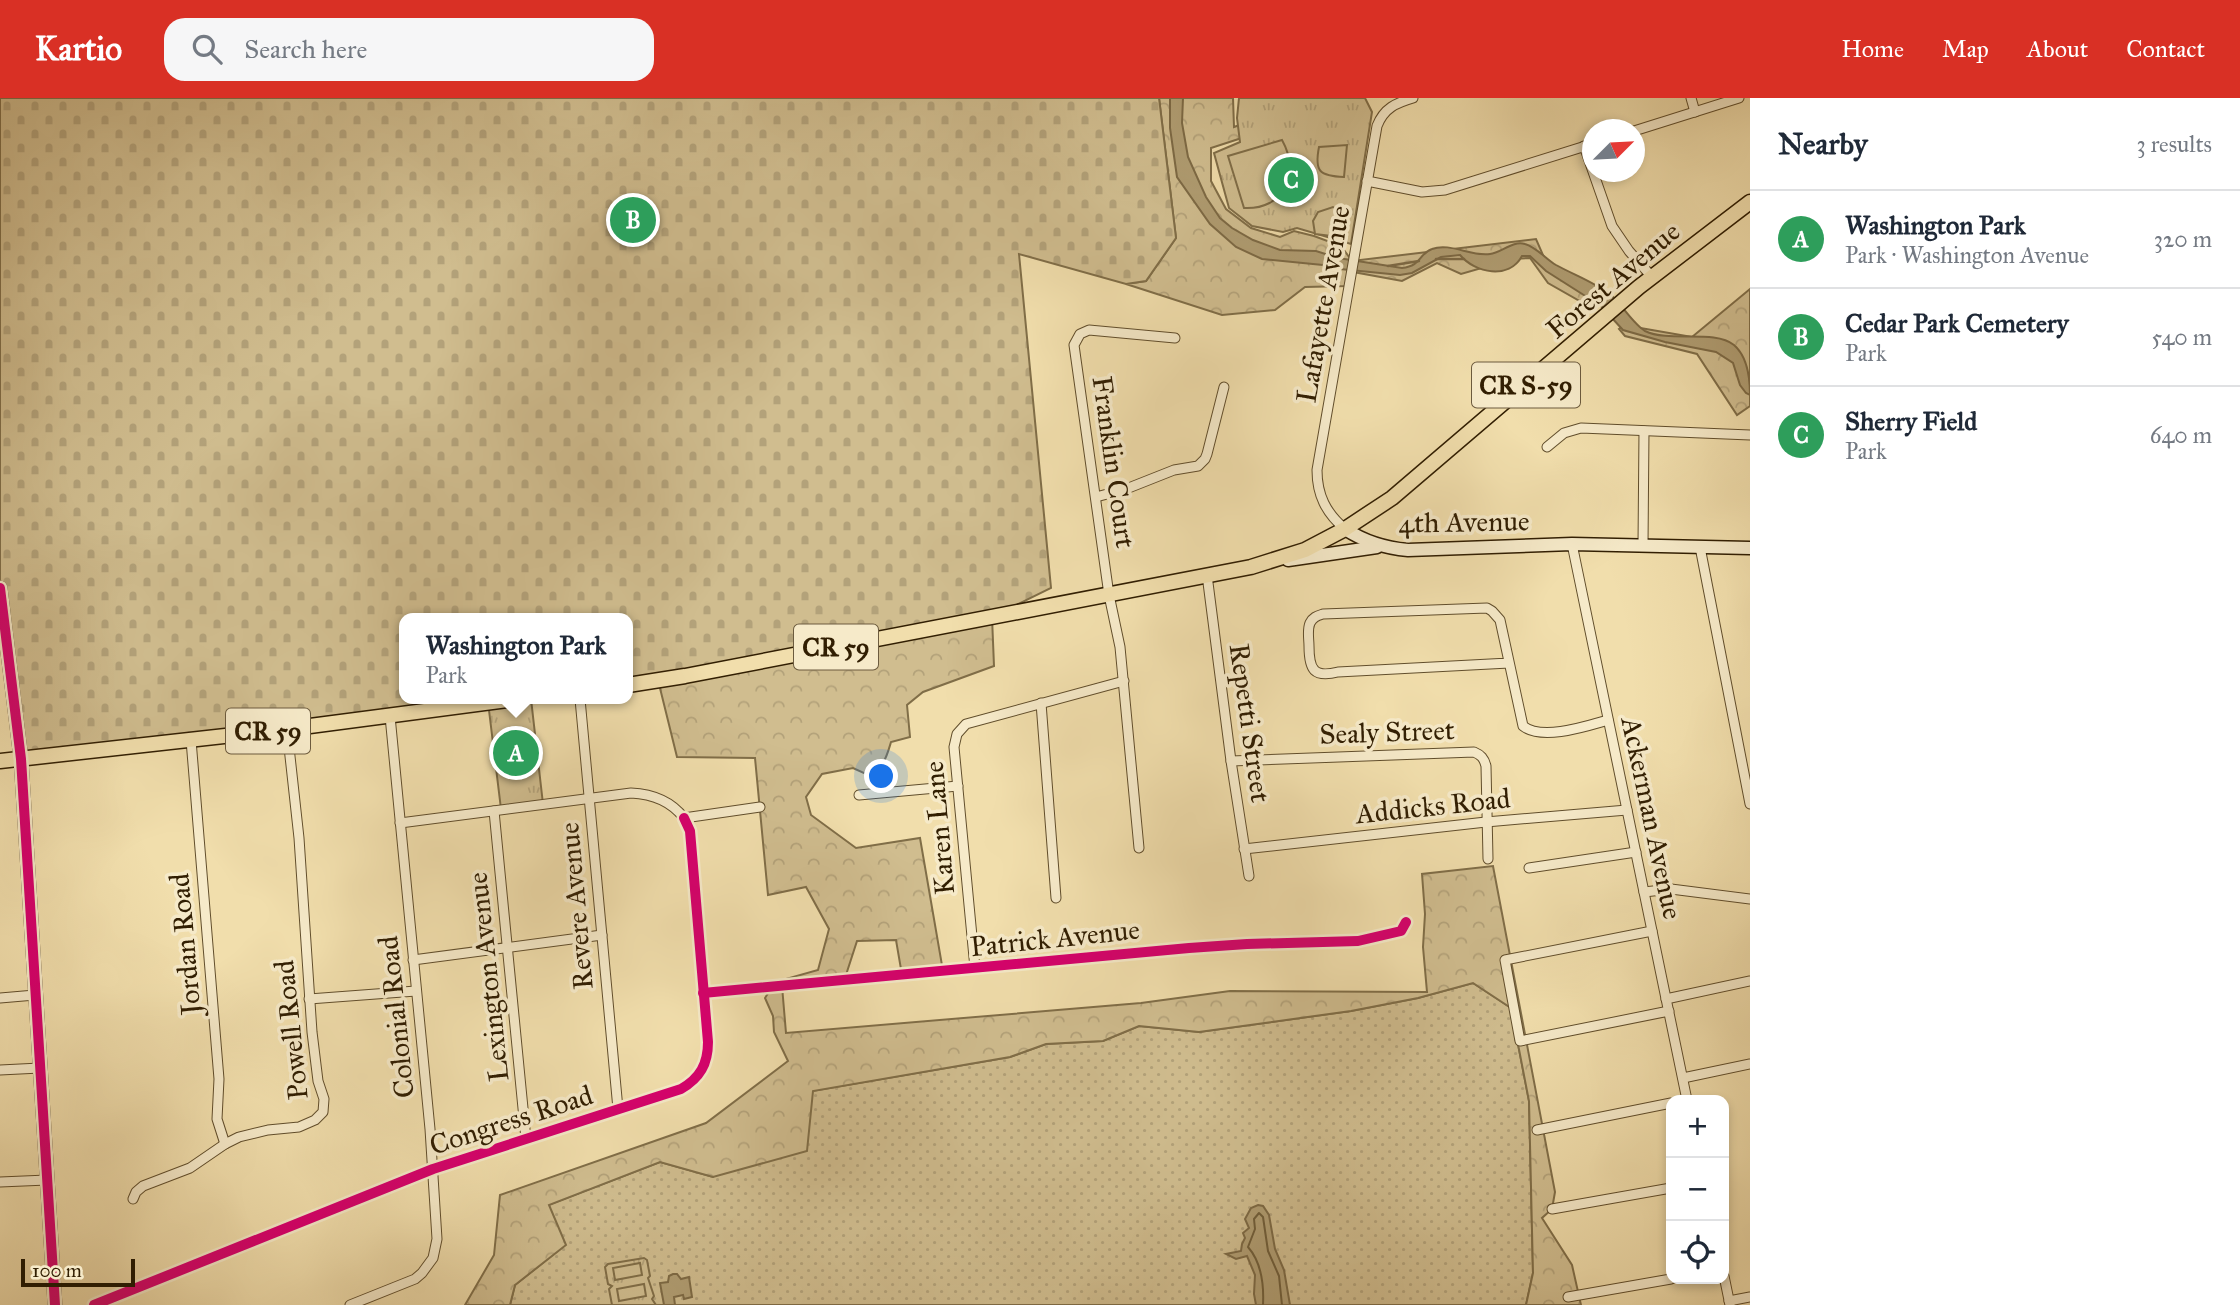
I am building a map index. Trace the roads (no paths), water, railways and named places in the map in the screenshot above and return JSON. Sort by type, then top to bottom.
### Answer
[{"type":"main road","name":"Forest Avenue","points":[[1345,530],[1409,486],[1652,276],[1750,202]]},
{"type":"main road","name":"CR 59","points":[[633,683],[685,676],[1267,563],[1305,550],[1345,530]]},
{"type":"main road","name":"CR 59","points":[[0,761],[287,729],[479,704]]},
{"type":"street","name":"Lafayette Avenue","points":[[1345,530],[1324,505],[1317,470],[1376,130],[1385,111],[1397,103],[1413,98]]},
{"type":"street","points":[[1691,98],[1695,112]]},
{"type":"street","points":[[1645,128],[1739,98]]},
{"type":"street","points":[[1367,181],[1422,192],[1445,190],[1582,147]]},
{"type":"street","points":[[1599,182],[1612,226],[1629,251],[1652,276]]},
{"type":"street","name":"Franklin Court","points":[[1139,848],[1120,647],[1109,595],[1074,345],[1078,336],[1089,330],[1175,338]]},
{"type":"street","points":[[1096,496],[1110,494],[1159,475],[1202,463],[1207,454],[1224,387]]},
{"type":"street","points":[[1547,446],[1555,438],[1572,430],[1750,435]]},
{"type":"street","points":[[1643,545],[1644,431]]},
{"type":"street","name":"4th Avenue","points":[[1345,530],[1368,542],[1408,550],[1572,544],[1750,548]]},
{"type":"street","name":"Ackerman Avenue","points":[[1572,544],[1685,1095]]},
{"type":"street","points":[[1267,563],[1381,546]]},
{"type":"street","points":[[1700,547],[1748,778],[1750,804]]},
{"type":"street","name":"Repetti Street","points":[[1207,575],[1249,876]]},
{"type":"street","points":[[0,588],[20,758],[55,1305]]},
{"type":"street","points":[[1509,663],[1379,669],[1324,675],[1315,671],[1309,661],[1308,627],[1314,618],[1323,614],[1487,608],[1500,620],[1509,663],[1520,721],[1527,729],[1563,731],[1608,720]]},
{"type":"street","name":"Karen Lane","points":[[975,968],[955,740],[961,728],[994,716],[1124,681]]},
{"type":"street","points":[[1041,703],[1056,898]]},
{"type":"street","name":"Revere Avenue","points":[[580,704],[618,1109]]},
{"type":"street","name":"Colonial Road","points":[[350,1305],[375,1300],[415,1279],[433,1258],[438,1239],[390,716]]},
{"type":"street","name":"Powell Road","points":[[133,1199],[143,1186],[190,1168],[225,1144],[253,1132],[299,1126],[315,1120],[323,1112],[324,1099],[318,1081],[309,999],[299,838],[287,729]]},
{"type":"street","name":"Jordan Road","points":[[191,740],[219,1079],[217,1119],[225,1144]]},
{"type":"street","name":"Sealy Street","points":[[1231,761],[1474,752],[1482,757],[1486,766],[1488,859]]},
{"type":"street","points":[[859,795],[958,786]]},
{"type":"street","points":[[400,824],[642,793],[664,800],[684,818],[760,807]]},
{"type":"street","name":"Addicks Road","points":[[1244,849],[1486,822],[1627,810]]},
{"type":"street","name":"Lexington Avenue","points":[[494,811],[526,1139]]},
{"type":"street","name":"Congress Road","points":[[94,1305],[433,1169],[681,1088],[698,1076],[708,1052],[690,831],[684,818]]},
{"type":"street","points":[[1529,868],[1636,852]]},
{"type":"street","points":[[1644,892],[1671,889],[1750,899]]},
{"type":"street","name":"Patrick Avenue","points":[[703,993],[1212,946],[1358,941],[1401,931],[1406,922]]},
{"type":"street","points":[[1652,931],[1505,960],[1520,1041],[1669,1011]]},
{"type":"street","points":[[413,960],[602,935]]},
{"type":"street","points":[[1666,999],[1750,981]]},
{"type":"street","points":[[309,999],[416,990]]},
{"type":"street","points":[[0,998],[35,995]]},
{"type":"street","points":[[1683,1078],[1750,1064]]},
{"type":"street","points":[[0,1070],[40,1068]]},
{"type":"street","points":[[1537,1130],[1666,1103]]},
{"type":"street","points":[[0,1182],[47,1180]]},
{"type":"street","points":[[1552,1209],[1666,1189]]},
{"type":"street","points":[[1568,1297],[1666,1280]]},
{"type":"street","points":[[1726,1284],[1730,1303],[1750,1297]]},
{"type":"water","points":[[1170,98],[1183,98],[1182,123],[1188,157],[1206,197],[1220,218],[1253,240],[1280,250],[1316,251],[1338,258],[1402,268],[1413,265],[1428,251],[1439,247],[1483,254],[1525,244],[1556,265],[1605,291],[1645,331],[1667,336],[1715,338],[1734,345],[1745,362],[1750,395],[1740,385],[1733,363],[1716,352],[1623,330],[1601,306],[1546,271],[1530,256],[1522,256],[1516,264],[1501,271],[1483,270],[1460,255],[1441,257],[1412,273],[1400,275],[1262,259],[1236,247],[1210,224],[1177,177],[1170,128]]},
{"type":"water","points":[[1263,1206],[1269,1215],[1275,1249],[1284,1270],[1290,1305],[1256,1305],[1255,1275],[1247,1256],[1236,1259],[1226,1254],[1241,1251],[1245,1238],[1243,1233],[1249,1228],[1245,1219],[1251,1208]]},
{"type":"water","points":[[677,1274],[681,1279],[689,1277],[692,1297],[674,1297],[675,1305],[664,1305],[660,1283],[668,1282],[669,1276]]},
{"type":"waterway","points":[[1436,259],[1464,259]]},
{"type":"waterway","points":[[1388,266],[1419,261]]},
{"type":"place","name":"Sherry Field","points":[[1291,180]]},
{"type":"place","name":"Cedar Park Cemetery","points":[[633,220]]},
{"type":"place","name":"Washington Park","points":[[516,753]]}]
